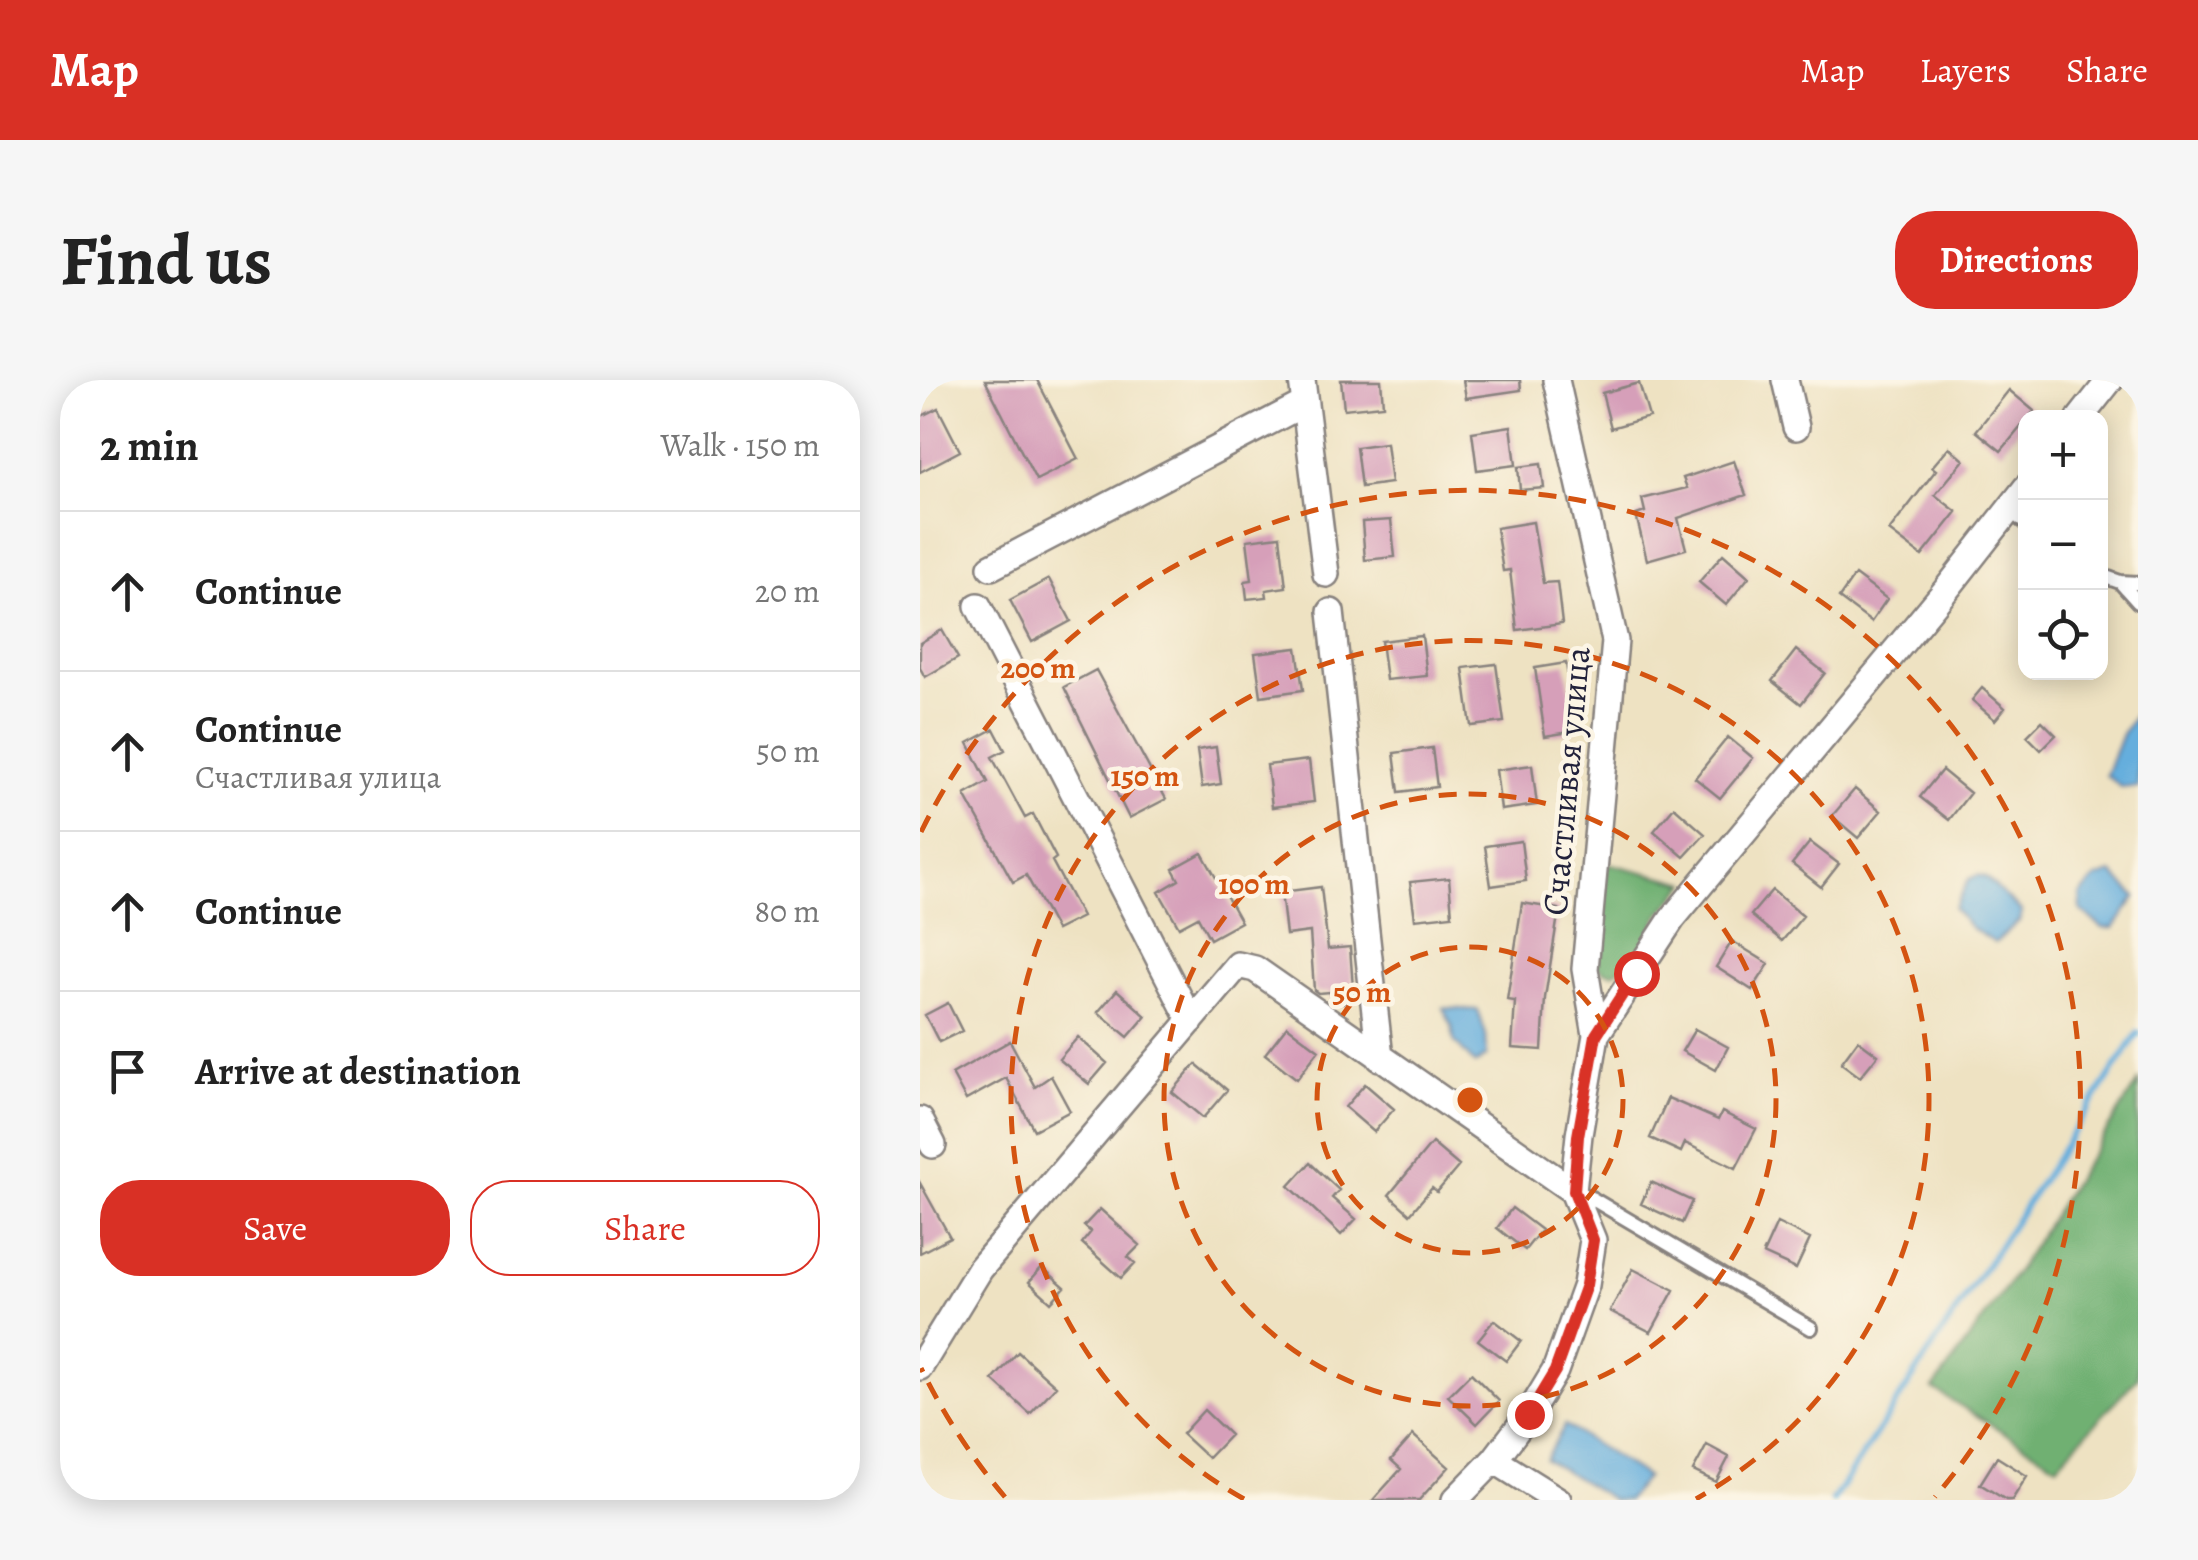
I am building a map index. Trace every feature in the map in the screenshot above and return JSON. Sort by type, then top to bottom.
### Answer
[{"type":"street","name":"Счастливая улица","points":[[1556,380],[1615,641],[1585,969],[1596,1035],[1578,1136],[1574,1191]]},
{"type":"street","points":[[1785,380],[1796,427]]},
{"type":"street","points":[[2086,410],[2110,380]]},
{"type":"street","points":[[991,567],[1304,392],[1326,574]]},
{"type":"street","points":[[1596,1035],[1672,919],[1946,590],[2017,517]]},
{"type":"street","points":[[978,606],[1191,1020]]},
{"type":"street","points":[[1331,612],[1380,1058]]},
{"type":"street","points":[[920,1368],[980,1270],[1238,965],[1255,968],[1574,1191],[1593,1240],[1586,1285],[1555,1371],[1494,1460],[1456,1500]]},
{"type":"street","points":[[920,1120],[934,1145]]},
{"type":"street","points":[[1494,1460],[1558,1500]]},
{"type":"lane","points":[[2108,578],[2138,583]]},
{"type":"lane","points":[[2120,582],[2138,602]]},
{"type":"lane","points":[[1574,1191],[1811,1328]]},
{"type":"green space","points":[[1607,863],[1687,883],[1658,917],[1640,957],[1613,973],[1603,971],[1594,962]]},
{"type":"green space","points":[[2138,1082],[2138,1377],[2057,1465],[1933,1389],[2006,1288]]},
{"type":"water","points":[[2138,710],[2138,787],[2121,787],[2106,775],[2122,734]]},
{"type":"water","points":[[2112,873],[2136,897],[2114,928],[2103,928],[2081,911],[2080,895],[2096,878]]},
{"type":"water","points":[[1978,875],[2022,912],[2020,920],[1995,943],[1970,927],[1954,909],[1969,879]]},
{"type":"water","points":[[1443,1008],[1478,1010],[1486,1035],[1487,1056],[1475,1064],[1454,1041]]},
{"type":"water","points":[[1565,1425],[1646,1477],[1627,1500],[1613,1500],[1545,1459]]},
{"type":"building","points":[[985,380],[1037,380],[1078,459],[1036,480]]},
{"type":"building","points":[[1341,380],[1381,380],[1383,405],[1344,409]]},
{"type":"building","points":[[1463,380],[1520,380],[1521,390],[1466,398]]},
{"type":"building","points":[[1639,383],[1649,417],[1611,428],[1602,393]]},
{"type":"building","points":[[2009,390],[2033,410],[2018,410],[2018,430],[2001,451],[1976,431]]},
{"type":"building","points":[[938,408],[960,451],[920,472],[920,417]]},
{"type":"building","points":[[1511,426],[1516,465],[1477,470],[1472,432]]},
{"type":"building","points":[[1386,443],[1391,483],[1361,487],[1356,447]]},
{"type":"building","points":[[1949,447],[1964,460],[1935,495],[1957,512],[1922,556],[1889,531]]},
{"type":"building","points":[[1734,461],[1746,495],[1678,518],[1686,549],[1647,560],[1636,515],[1645,512],[1642,499],[1687,488],[1683,478]]},
{"type":"building","points":[[1541,464],[1544,488],[1520,490],[1518,467]]},
{"type":"building","points":[[1391,520],[1395,557],[1365,560],[1362,522]]},
{"type":"building","points":[[1533,522],[1543,583],[1557,582],[1562,624],[1517,630],[1510,570],[1503,571],[1496,528]]},
{"type":"building","points":[[1280,536],[1286,587],[1266,590],[1267,597],[1247,599],[1245,581],[1252,580],[1247,540]]},
{"type":"building","points":[[1723,554],[1749,577],[1726,605],[1699,582]]},
{"type":"building","points":[[1855,575],[1887,599],[1871,622],[1839,598]]},
{"type":"building","points":[[1049,579],[1071,621],[1032,642],[1010,600]]},
{"type":"building","points":[[942,630],[958,658],[925,677],[920,668],[920,643]]},
{"type":"building","points":[[1422,636],[1427,676],[1386,680],[1381,641]]},
{"type":"building","points":[[1297,648],[1303,690],[1261,696],[1255,653]]},
{"type":"building","points":[[1796,650],[1825,673],[1801,704],[1772,681]]},
{"type":"building","points":[[1566,663],[1576,731],[1545,736],[1535,668]]},
{"type":"building","points":[[1496,664],[1504,722],[1471,726],[1463,668]]},
{"type":"building","points":[[1096,670],[1166,799],[1129,818],[1064,687]]},
{"type":"building","points":[[1982,688],[2005,708],[1995,720],[1972,700]]},
{"type":"building","points":[[2042,721],[2056,735],[2041,750],[2027,736]]},
{"type":"building","points":[[994,729],[1005,750],[992,757],[1025,818],[1033,814],[1056,858],[1052,861],[1082,917],[1056,930],[1026,875],[1013,882],[965,795],[988,782],[968,743]]},
{"type":"building","points":[[1728,737],[1753,758],[1720,798],[1695,778]]},
{"type":"building","points":[[1216,747],[1221,784],[1202,787],[1197,750]]},
{"type":"building","points":[[1432,748],[1437,787],[1399,792],[1394,753]]},
{"type":"building","points":[[1309,760],[1314,802],[1272,807],[1267,765]]},
{"type":"building","points":[[1532,765],[1537,805],[1501,810],[1496,770]]},
{"type":"building","points":[[1942,770],[1970,793],[1949,820],[1920,797]]},
{"type":"building","points":[[1855,789],[1881,811],[1858,838],[1832,816]]},
{"type":"building","points":[[1674,807],[1705,834],[1684,857],[1654,831]]},
{"type":"building","points":[[1521,841],[1526,881],[1491,886],[1485,846]]},
{"type":"building","points":[[1810,842],[1839,864],[1821,887],[1792,864]]},
{"type":"building","points":[[1202,853],[1241,922],[1210,939],[1198,917],[1179,927],[1159,892],[1179,880],[1173,869]]},
{"type":"building","points":[[1449,878],[1452,915],[1415,919],[1410,882]]},
{"type":"building","points":[[1321,887],[1328,949],[1350,947],[1354,1002],[1333,1004],[1330,992],[1314,990],[1310,932],[1286,935],[1281,892]]},
{"type":"building","points":[[1772,890],[1803,916],[1782,941],[1751,915]]},
{"type":"building","points":[[1522,903],[1559,909],[1545,998],[1542,1050],[1512,1048],[1515,1001],[1507,1000]]},
{"type":"building","points":[[1732,941],[1769,964],[1752,990],[1716,967]]},
{"type":"building","points":[[1117,990],[1146,1016],[1128,1037],[1098,1012]]},
{"type":"building","points":[[948,1003],[962,1031],[939,1042],[925,1015]]},
{"type":"building","points":[[1287,1026],[1319,1050],[1297,1079],[1265,1054]]},
{"type":"building","points":[[1695,1029],[1728,1047],[1716,1070],[1682,1051]]},
{"type":"building","points":[[1078,1037],[1107,1063],[1089,1084],[1059,1059]]},
{"type":"building","points":[[1858,1040],[1878,1055],[1860,1077],[1841,1063]]},
{"type":"building","points":[[1010,1041],[1035,1087],[1051,1076],[1070,1111],[1034,1130],[1006,1078],[966,1100],[952,1074]]},
{"type":"building","points":[[1196,1064],[1227,1090],[1203,1118],[1172,1092]]},
{"type":"building","points":[[1365,1084],[1394,1109],[1374,1132],[1345,1107]]},
{"type":"building","points":[[1668,1098],[1718,1120],[1722,1112],[1756,1129],[1736,1168],[1685,1143],[1681,1152],[1650,1138]]},
{"type":"building","points":[[1432,1143],[1459,1166],[1437,1192],[1432,1188],[1410,1214],[1389,1195]]},
{"type":"building","points":[[1310,1163],[1339,1190],[1332,1198],[1356,1219],[1341,1235],[1289,1186]]},
{"type":"building","points":[[1651,1182],[1692,1201],[1682,1223],[1641,1204]]},
{"type":"building","points":[[920,1183],[950,1237],[920,1253]]},
{"type":"building","points":[[1512,1208],[1541,1230],[1525,1250],[1497,1228]]},
{"type":"building","points":[[1100,1209],[1140,1245],[1128,1257],[1135,1263],[1121,1278],[1082,1243],[1091,1232],[1084,1226]]},
{"type":"building","points":[[1777,1223],[1810,1239],[1796,1269],[1763,1254]]},
{"type":"building","points":[[1042,1267],[1065,1287],[1051,1302],[1029,1282]]},
{"type":"building","points":[[1633,1269],[1674,1290],[1651,1332],[1610,1311]]},
{"type":"building","points":[[1494,1320],[1521,1341],[1506,1361],[1478,1340]]},
{"type":"building","points":[[1018,1352],[1056,1386],[1030,1414],[993,1380]]},
{"type":"building","points":[[1471,1373],[1499,1401],[1477,1424],[1448,1396]]},
{"type":"building","points":[[1204,1410],[1230,1435],[1208,1458],[1182,1434]]},
{"type":"building","points":[[1413,1435],[1449,1467],[1419,1500],[1373,1500],[1401,1469],[1391,1460]]},
{"type":"building","points":[[1707,1445],[1729,1457],[1716,1482],[1693,1471]]},
{"type":"building","points":[[1997,1457],[2027,1476],[2012,1500],[1980,1484]]},
{"type":"waterway","points":[[1833,1500],[2138,1033]]},
{"type":"route","points":[[1529,1414],[1555,1371],[1586,1285],[1593,1240],[1574,1191],[1578,1136],[1596,1035],[1636,973]]}]
